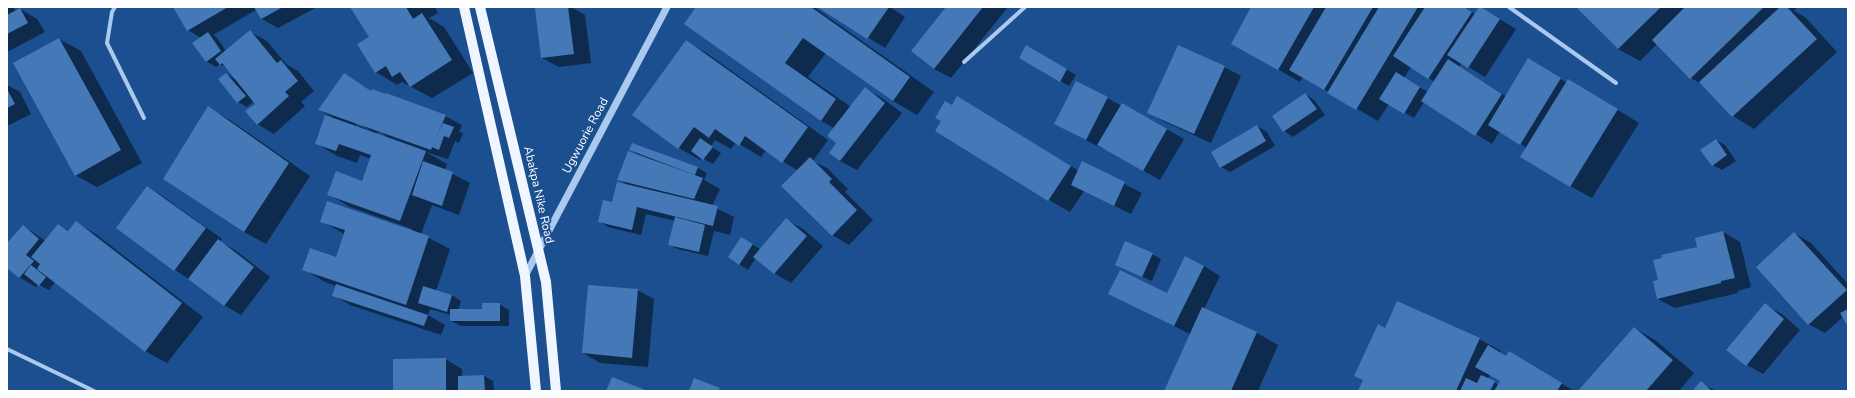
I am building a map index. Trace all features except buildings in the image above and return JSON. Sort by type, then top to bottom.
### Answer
[{"type":"main road","points":[[464,7],[525,276],[536,391]]},
{"type":"main road","name":"Abakpa Nike Road","points":[[480,7],[546,282],[556,391]]},
{"type":"street","points":[[115,7],[112,12],[107,43],[144,118]]},
{"type":"street","name":"Ugwuorie Road","points":[[525,276],[666,7]]},
{"type":"street","points":[[964,62],[1025,7]]},
{"type":"street","points":[[1509,7],[1616,83]]},
{"type":"street","points":[[7,349],[94,391]]}]
